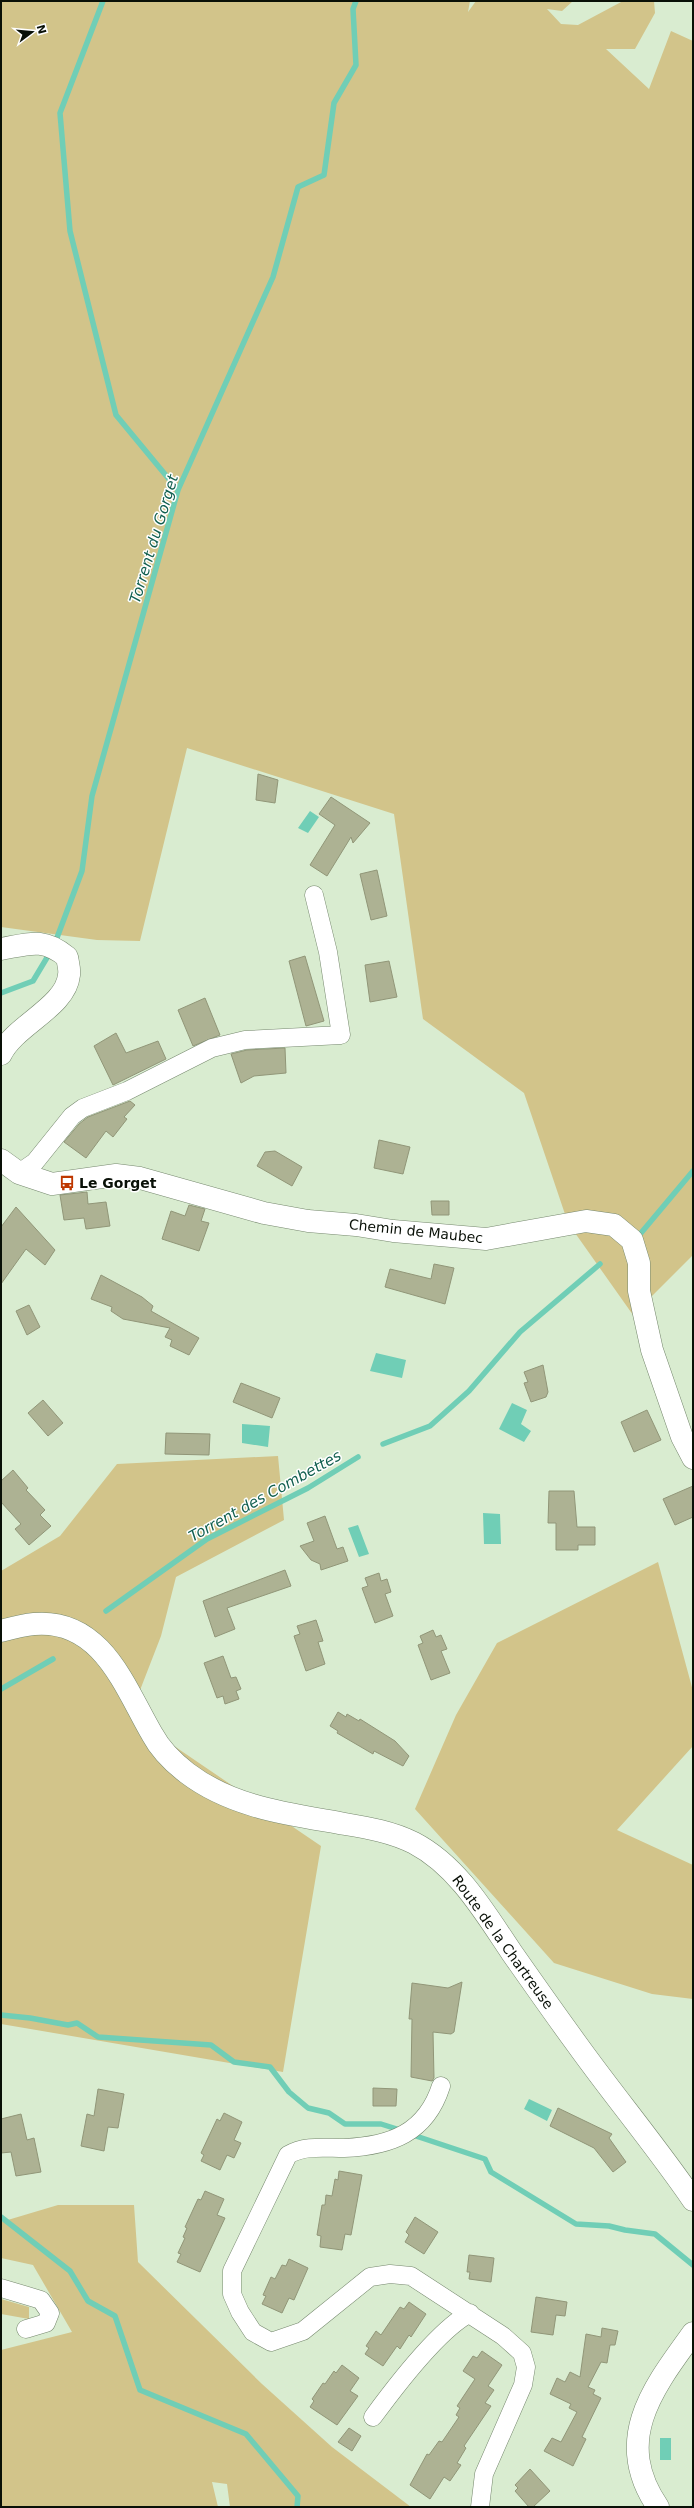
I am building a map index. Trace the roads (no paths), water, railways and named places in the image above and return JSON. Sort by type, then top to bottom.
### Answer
[{"type":"main road","points":[[1,949],[26,943],[40,943],[54,946],[67,957],[69,975],[65,988],[57,999],[6,1043],[1,1054]]},
{"type":"main road","name":"Chemin de Maubec","points":[[1,1160],[19,1173],[52,1184],[102,1176],[134,1177],[264,1213],[308,1221],[356,1224],[438,1235],[486,1240],[586,1221],[614,1225],[632,1240],[639,1263],[639,1291],[652,1350],[680,1431],[693,1458]]},
{"type":"main road","name":"Route de la Chartreuse","points":[[1,1631],[35,1624],[61,1626],[89,1640],[113,1663],[129,1688],[152,1736],[168,1755],[184,1771],[219,1792],[246,1804],[396,1834],[416,1844],[444,1864],[483,1910],[572,2038],[693,2200]]},
{"type":"main road","points":[[658,2507],[650,2496],[642,2473],[638,2456],[638,2432],[646,2403],[659,2379],[693,2333]]},
{"type":"street","points":[[19,1173],[35,1162],[72,1116],[83,1108],[127,1091],[212,1048],[245,1040],[341,1035],[328,952],[314,895]]},
{"type":"street","points":[[442,2086],[435,2105],[425,2120],[400,2136],[365,2146],[298,2149],[288,2155],[232,2271],[232,2294],[240,2312],[253,2332],[271,2342],[303,2331],[370,2277],[390,2274],[411,2276],[470,2313],[503,2336],[522,2353],[526,2367],[523,2385],[484,2474],[480,2507]]},
{"type":"street","points":[[1,2288],[41,2300],[50,2313],[46,2323],[26,2329]]},
{"type":"street","points":[[373,2417],[429,2348],[457,2320],[470,2313]]},
{"type":"water","points":[[310,811],[319,817],[308,833],[298,828]]},
{"type":"water","points":[[376,1353],[406,1360],[402,1378],[370,1371]]},
{"type":"water","points":[[512,1403],[527,1410],[521,1424],[531,1431],[524,1442],[499,1429]]},
{"type":"water","points":[[242,1424],[270,1426],[268,1447],[242,1443]]},
{"type":"water","points":[[483,1513],[500,1514],[501,1544],[484,1544]]},
{"type":"water","points":[[358,1525],[369,1554],[359,1557],[348,1528]]},
{"type":"water","points":[[529,2099],[552,2110],[547,2121],[524,2109]]},
{"type":"water","points":[[660,2438],[671,2438],[671,2460],[660,2460]]},
{"type":"waterway","points":[[103,1],[60,113],[70,231],[116,415],[178,490]]},
{"type":"waterway","name":"Torrent du Gorget","points":[[55,943],[82,871],[92,796],[178,490],[273,277],[298,187],[324,175],[334,103],[356,65],[353,9],[356,1]]},
{"type":"waterway","name":"Torrent du Gorget","points":[[1,993],[33,981],[51,951]]},
{"type":"waterway","name":"Torrent des Combettes","points":[[641,1233],[693,1171]]},
{"type":"waterway","name":"Torrent des Combettes","points":[[383,1444],[430,1426],[469,1391],[520,1332],[600,1264]]},
{"type":"waterway","name":"Torrent des Combettes","points":[[106,1611],[207,1539],[308,1488],[358,1457]]},
{"type":"waterway","name":"Torrent des Combettes","points":[[1,1689],[53,1659]]},
{"type":"waterway","points":[[1,2015],[30,2018],[68,2025],[77,2023],[98,2037],[211,2045],[234,2062],[270,2067],[289,2092],[308,2108],[329,2113],[345,2124],[381,2124],[400,2130]]},
{"type":"waterway","points":[[410,2134],[485,2159],[491,2172],[576,2224],[609,2226],[655,2234],[693,2265]]},
{"type":"waterway","points":[[1,2217],[70,2271],[88,2301],[115,2316],[140,2390],[246,2434],[298,2496],[297,2507]]},
{"type":"place","name":"Le Gorget","points":[[67,1183]]}]
